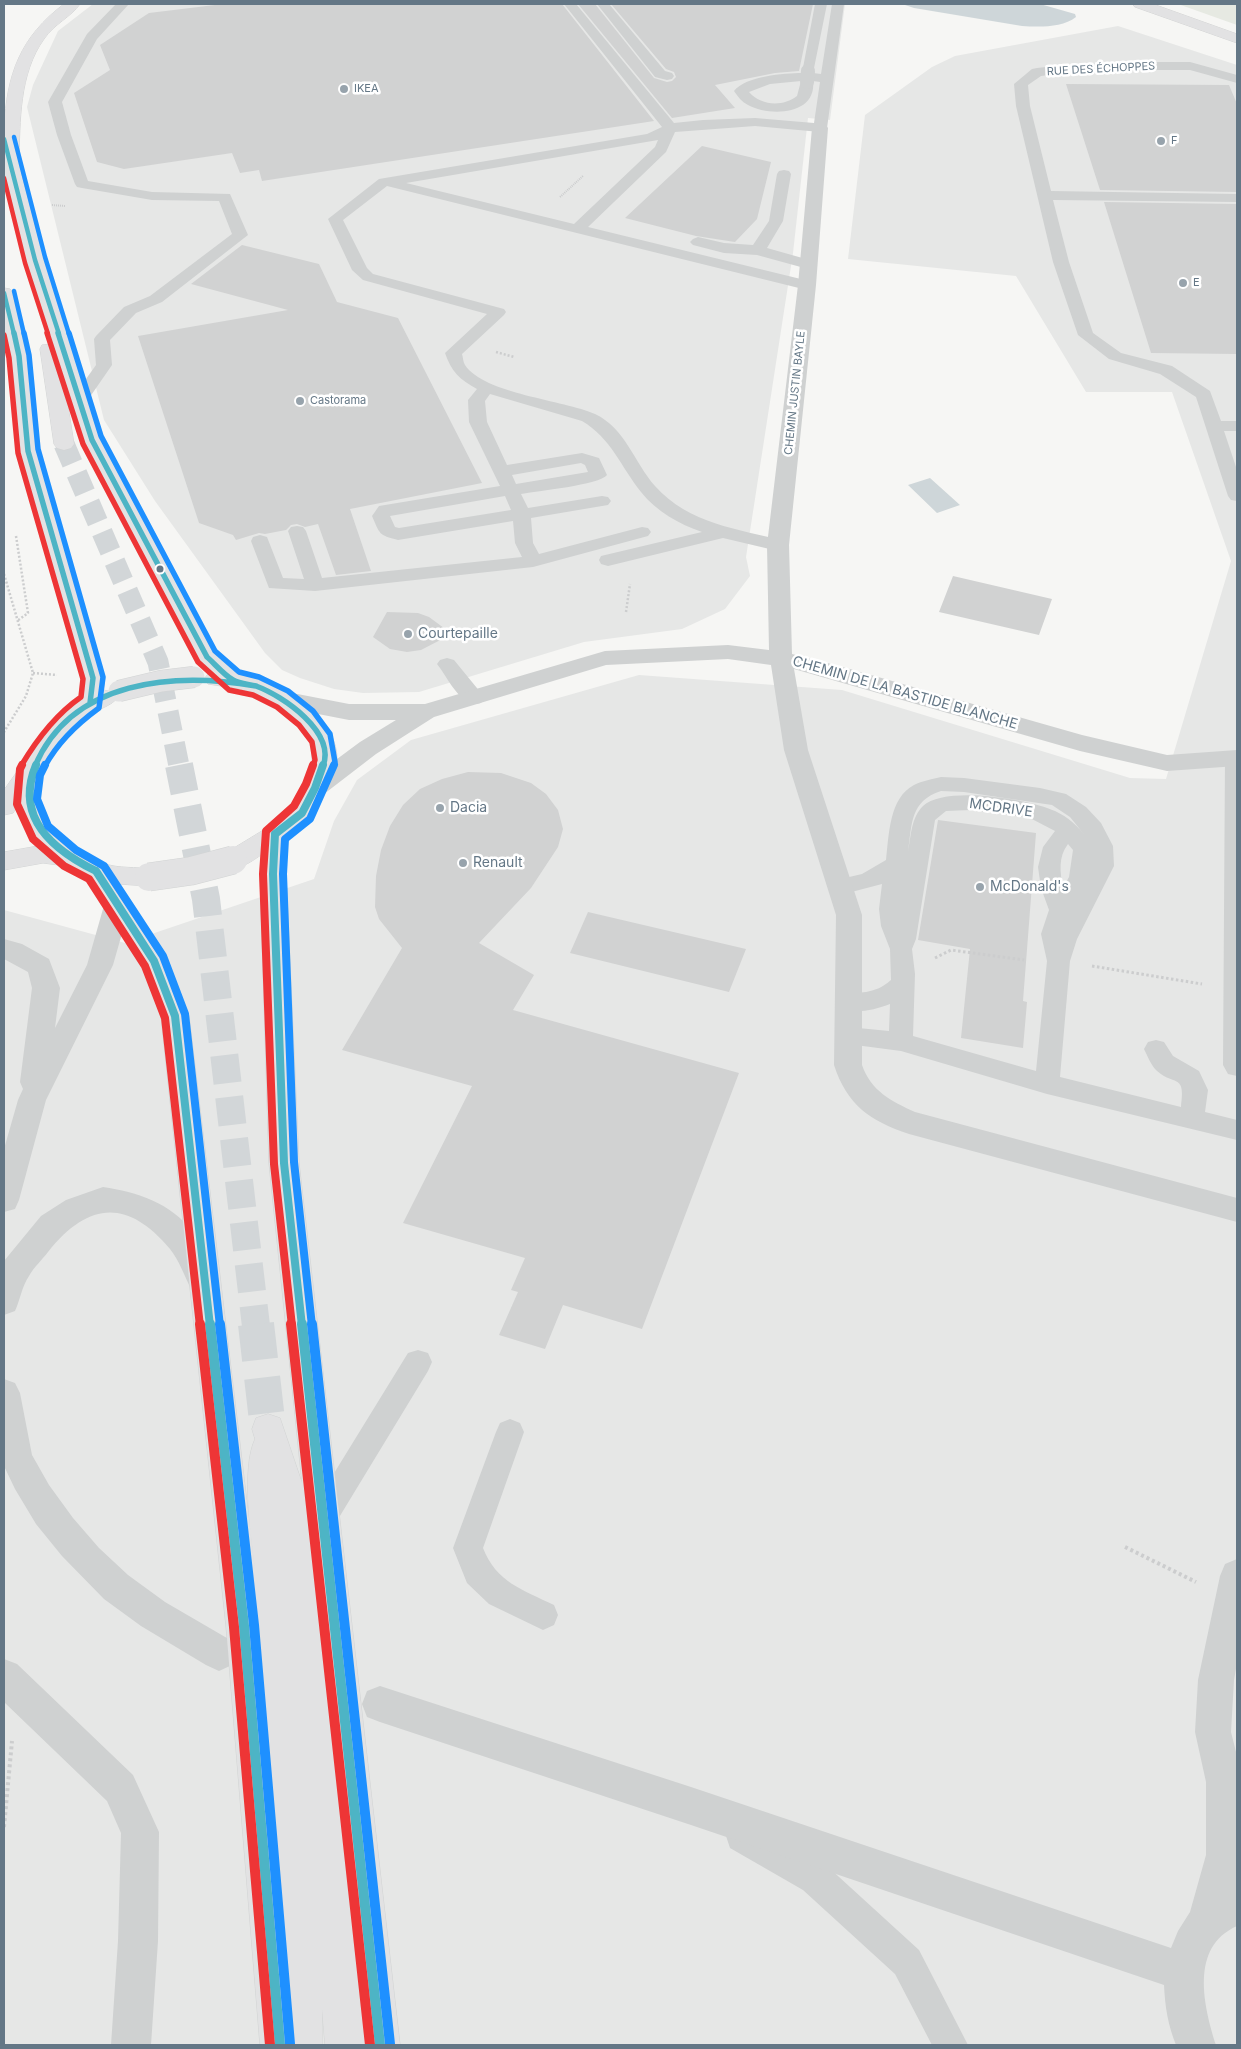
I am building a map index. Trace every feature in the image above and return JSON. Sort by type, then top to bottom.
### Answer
[{"type":"main road","points":[[11,163],[13,109],[17,81],[24,60],[39,32],[72,4]]},
{"type":"main road","points":[[1140,4],[1237,39]]},
{"type":"main road","points":[[1160,4],[1237,32]]},
{"type":"main road","points":[[4,139],[35,260],[92,440],[207,657],[234,681]]},
{"type":"main road","points":[[4,284],[64,444],[35,260]]},
{"type":"main road","points":[[4,293],[19,356],[28,451],[94,678],[90,703]]},
{"type":"main road","points":[[4,807],[30,772],[43,749],[70,716],[90,703],[119,691],[161,681],[194,677],[234,681],[256,686],[282,699],[306,718],[321,738],[325,761],[315,788],[302,813],[275,834],[233,860],[191,871],[149,877],[122,876],[43,854],[4,861]]},
{"type":"main road","points":[[30,772],[27,801],[40,832],[83,864],[118,902],[154,961],[175,1016],[244,1626],[280,2045]]},
{"type":"main road","points":[[275,834],[273,874],[284,1163],[380,2045]]},
{"type":"main road","points":[[302,2045],[301,1921],[287,1708],[265,1504],[268,1429],[292,1503],[316,1723],[345,2045]]},
{"type":"street","name":"CHEMIN JUSTIN BAYLE","points":[[820,128],[807,285],[778,544],[781,659],[796,750],[849,915],[848,1065],[852,1080],[862,1096],[883,1110],[909,1122],[1237,1210]]},
{"type":"street","name":"CHEMIN DE LA BASTIDE BLANCHE","points":[[426,712],[605,658],[728,652],[781,659],[835,672],[1080,743],[1167,764],[1236,758]]},
{"type":"street","points":[[282,699],[349,712],[426,712]]},
{"type":"street","points":[[315,788],[368,748],[426,712]]},
{"type":"street","points":[[32,1100],[100,965],[118,902]]},
{"type":"street","points":[[4,949],[13,951],[40,966],[46,988],[32,1100],[4,1200]]},
{"type":"street","points":[[4,1302],[15,1270],[52,1225],[77,1209],[103,1199],[128,1203],[157,1216],[182,1241],[205,1286]]},
{"type":"street","points":[[4,1393],[17,1459],[42,1502],[72,1542],[116,1587],[159,1618],[219,1653]]},
{"type":"street","points":[[1196,2045],[1188,2029],[1182,1999],[1183,1972],[1192,1944],[1222,1914],[1231,1793],[1213,1732],[1216,1680],[1235,1586]]},
{"type":"street","points":[[4,1677],[120,1788],[140,1832],[138,1941],[131,2045]]},
{"type":"street","points":[[380,1704],[691,1806],[1183,1972]]},
{"type":"lane","points":[[79,400],[104,365],[102,339],[130,310],[156,299],[240,235],[225,197],[152,196],[82,184],[64,135],[55,102],[92,37],[123,4]]},
{"type":"lane","points":[[570,4],[670,128]]},
{"type":"lane","points":[[603,4],[660,74],[667,76]]},
{"type":"lane","points":[[821,4],[808,76],[805,94],[801,101],[784,106],[764,106],[751,103],[744,98],[741,91],[756,83],[809,76],[827,79]]},
{"type":"lane","points":[[778,544],[722,533],[678,516],[648,490],[611,433],[589,418],[486,389],[463,374],[453,360],[453,353],[498,312],[368,276],[360,270],[335,219],[384,182],[651,138],[670,128],[703,124],[755,122],[820,128],[827,79],[825,46],[838,4]]},
{"type":"lane","name":"RUE DES ÉCHOPPES","points":[[1237,79],[1190,66],[1072,68],[1037,72],[1021,84],[1024,106],[1061,262],[1086,335],[1115,356],[1166,370],[1204,395],[1237,496]]},
{"type":"lane","points":[[577,229],[661,149],[670,128]]},
{"type":"lane","points":[[758,250],[776,221],[784,174]]},
{"type":"lane","points":[[384,182],[807,285]]},
{"type":"lane","points":[[1045,195],[1237,198]]},
{"type":"lane","points":[[642,244],[654,238],[675,237],[724,248],[758,250],[808,264]]},
{"type":"lane","points":[[486,389],[476,400],[478,422],[522,514],[524,543],[533,560]]},
{"type":"lane","points":[[1214,426],[1237,426]]},
{"type":"lane","points":[[501,472],[582,458],[594,462],[598,475],[385,510],[381,516],[388,531],[398,534],[602,502]]},
{"type":"lane","points":[[297,531],[314,586]]},
{"type":"lane","points":[[260,541],[276,584],[314,586],[533,560],[642,532]]},
{"type":"lane","points":[[608,560],[722,533]]},
{"type":"lane","points":[[447,664],[474,698]]},
{"type":"lane","points":[[1236,758],[1235,1065],[1237,1067]]},
{"type":"lane","points":[[901,1042],[901,949],[892,926],[890,909],[902,818],[909,801],[921,790],[941,784],[964,785],[1040,795],[1058,800],[1078,812],[1093,828],[1102,846],[1103,866],[1066,939],[1058,961],[1047,1084]]},
{"type":"lane","name":"MCDRIVE","points":[[901,949],[905,939],[925,818],[936,806],[950,802],[1017,808],[1039,813],[1055,820],[1069,830]]},
{"type":"lane","points":[[1058,961],[1051,942],[1053,925],[1080,877],[1084,849],[1069,830],[1059,837],[1052,848],[1048,877],[1060,910]]},
{"type":"lane","points":[[840,887],[881,877],[896,863]]},
{"type":"lane","points":[[848,1003],[873,1002],[889,997],[902,979]]},
{"type":"lane","points":[[848,1036],[901,1042],[1047,1084],[1237,1130]]},
{"type":"lane","points":[[1156,1049],[1164,1063],[1190,1078],[1196,1090],[1192,1119]]},
{"type":"lane","points":[[322,1519],[418,1362]]},
{"type":"lane","points":[[510,1432],[468,1548],[478,1573],[500,1594],[544,1615]]},
{"type":"lane","points":[[691,1806],[815,1878],[907,1962],[951,2045]]},
{"type":"path","points":[[15,529],[28,613],[17,622]]},
{"type":"path","points":[[4,574],[33,673],[26,696],[4,732]]},
{"type":"path","points":[[33,673],[60,675]]},
{"type":"path","points":[[902,979],[951,950],[1021,960],[1058,961],[1203,985]]},
{"type":"path","points":[[1125,1547],[1183,1577],[1235,1586]]},
{"type":"path","points":[[4,1739],[13,1738],[4,1827]]},
{"type":"shaded area","points":[[93,4],[845,4],[830,120],[808,118],[793,253],[746,557],[750,576],[725,609],[682,629],[584,642],[419,692],[363,693],[334,689],[282,670],[265,653],[155,501],[104,420],[27,107],[33,85],[58,31]]},
{"type":"shaded area","points":[[902,4],[1040,4],[1075,14],[1076,17],[1057,25],[1022,26],[914,8]]},
{"type":"shaded area","points":[[1178,4],[1237,4],[1237,25]]},
{"type":"shaded area","points":[[1118,26],[1237,65],[1237,2045],[4,2045],[4,910],[125,943],[314,879],[334,821],[357,780],[411,740],[639,675],[842,690],[1130,778],[1166,779],[1231,561],[1172,392],[1086,392],[1016,276],[848,259],[865,115],[932,67],[955,56]]},
{"type":"shaded area","points":[[930,478],[960,505],[937,513],[908,485]]},
{"type":"building","name":"IKEA","points":[[223,4],[562,4],[654,121],[262,181],[259,170],[240,173],[232,153],[124,169],[97,162],[74,93],[110,70],[100,45],[149,13]]},
{"type":"building","points":[[578,4],[595,4],[654,78],[667,82],[672,81],[676,77],[674,72],[666,69],[611,4],[813,4],[799,71],[775,73],[715,85],[735,108],[672,118]]},
{"type":"building","name":"F","points":[[1066,84],[1229,85],[1237,104],[1237,192],[1100,190]]},
{"type":"building","points":[[702,146],[771,162],[757,219],[735,242],[696,236],[625,218]]},
{"type":"building","name":"E","points":[[1104,202],[1237,204],[1237,354],[1151,353]]},
{"type":"building","name":"Castorama","points":[[242,245],[319,264],[337,302],[398,318],[482,483],[350,509],[371,571],[336,575],[318,524],[305,527],[297,524],[291,525],[286,530],[265,534],[259,533],[236,540],[233,535],[199,523],[138,336],[288,310],[191,284]]},
{"type":"building","points":[[953,576],[1052,599],[1039,635],[939,612]]},
{"type":"building","name":"Courtepaille","points":[[387,612],[418,613],[429,617],[452,634],[421,650],[407,652],[390,649],[373,637]]},
{"type":"building","points":[[468,772],[501,773],[531,783],[546,794],[558,810],[563,829],[558,847],[531,888],[479,943],[534,975],[513,1010],[739,1073],[642,1329],[563,1305],[545,1349],[499,1335],[518,1292],[511,1290],[525,1258],[403,1223],[472,1086],[342,1050],[402,948],[379,919],[375,907],[376,876],[381,850],[390,826],[403,805],[420,789],[442,779]]},
{"type":"building","name":"McDonald's","points":[[938,820],[1036,833],[1023,1001],[1027,1002],[1023,1048],[961,1038],[970,949],[918,940]]},
{"type":"building","points":[[588,912],[746,949],[729,992],[570,953]]},
{"type":"tunnel","points":[[64,444],[158,662],[179,766]]},
{"type":"tunnel","points":[[179,765],[206,899],[256,1326]]},
{"type":"tunnel","points":[[256,1324],[268,1429]]},
{"type":"transit line","points":[[14,137],[45,257],[101,436],[215,651],[239,672],[259,677],[288,691],[313,711],[330,734],[335,762],[324,791],[310,819],[285,839],[283,874],[294,1162],[390,2044]]},
{"type":"transit line","points":[[4,139],[35,260],[92,440],[160,569],[207,657],[234,681],[256,686],[282,699],[306,718],[321,738],[325,761],[315,788],[302,813],[275,834]]},
{"type":"transit line","points":[[4,178],[25,263],[83,444],[198,662],[229,690],[253,695],[277,707],[299,725],[312,742],[315,760],[306,784],[294,806],[266,831],[263,874],[274,1164],[370,2045]]},
{"type":"transit line","points":[[14,291],[29,355],[38,449],[103,677],[99,708],[77,724],[51,755],[40,775],[37,799],[48,826],[76,850],[104,866],[163,956],[185,1014],[254,1625],[290,2044]]},
{"type":"transit line","points":[[4,293],[19,356],[28,451],[93,678],[90,703]]},
{"type":"transit line","points":[[4,335],[9,358],[18,453],[83,679],[81,697],[63,709],[34,744],[20,769],[17,804],[33,839],[64,866],[89,879],[145,966],[165,1018],[234,1627],[270,2045]]},
{"type":"transit line","points":[[96,871],[72,859],[56,847],[35,820],[30,805],[29,789],[32,773],[39,757],[56,732],[92,702],[128,688],[164,681],[201,679],[256,686]]},
{"type":"transit line","points":[[275,834],[273,874],[284,1163],[380,2045]]},
{"type":"transit line","points":[[96,871],[154,961],[175,1016],[244,1626],[280,2045]]},
{"type":"place","name":"IKEA","points":[[344,89]]},
{"type":"place","name":"F","points":[[1161,141]]},
{"type":"place","name":"E","points":[[1183,283]]},
{"type":"place","name":"Castorama","points":[[300,401]]},
{"type":"place","name":"Courtepaille","points":[[408,634]]},
{"type":"place","name":"Dacia","points":[[440,808]]},
{"type":"place","name":"Renault","points":[[463,863]]},
{"type":"place","name":"McDonald's","points":[[980,887]]}]
